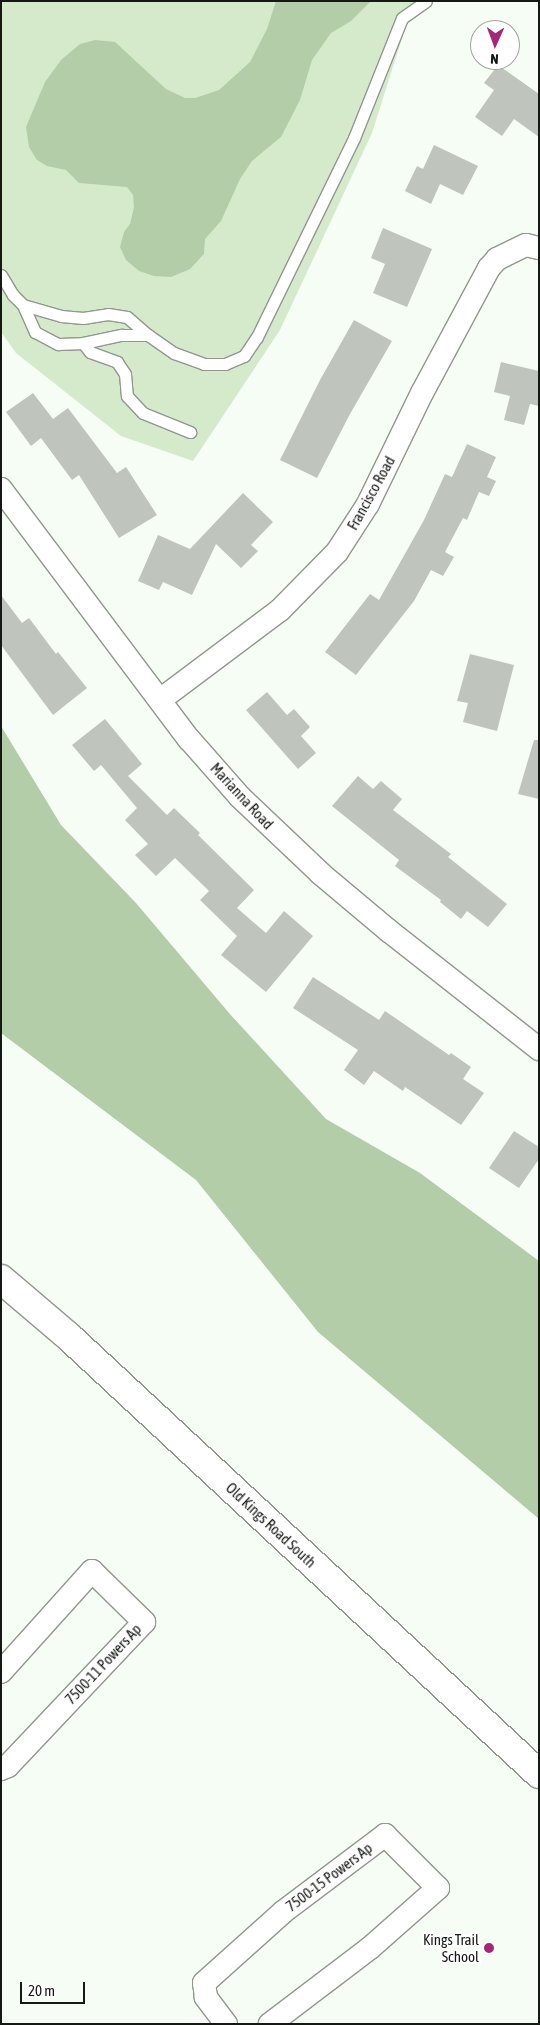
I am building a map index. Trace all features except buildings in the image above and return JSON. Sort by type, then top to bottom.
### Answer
[{"type":"street","name":"Francisco Road","points":[[160,700],[280,610],[336,552],[368,504],[422,393],[488,268],[497,258],[532,247]]},
{"type":"street","name":"Marianna Road","points":[[1,489],[160,700],[240,797],[279,835],[389,931],[539,1049]]},
{"type":"street","name":"Old Kings Road South","points":[[1,1279],[68,1336],[539,1774]]},
{"type":"street","name":"7500-11 Powers Ap","points":[[1,1672],[92,1571],[144,1622],[8,1766],[1,1769]]},
{"type":"street","name":"7500-15 Powers Ap","points":[[226,2024],[206,1997],[204,1984],[283,1912],[385,1835],[438,1888],[370,1948],[270,2024]]},
{"type":"lane","points":[[23,305],[60,316],[83,318],[108,314],[126,316],[148,336],[174,354],[204,364],[225,364],[244,356],[257,338],[354,138],[402,18],[426,1]]},
{"type":"lane","points":[[1,275],[13,296],[23,305],[35,332],[58,344],[83,343],[122,335],[148,336]]},
{"type":"lane","points":[[83,343],[90,352],[117,362],[126,374],[127,396],[143,414],[190,432]]},
{"type":"shaded area","points":[[1,1],[421,1],[411,10],[372,133],[280,330],[193,461],[121,436],[16,353],[1,332]]},
{"type":"shaded area","points":[[276,1],[371,1],[351,21],[331,33],[312,60],[300,100],[281,137],[252,161],[240,179],[221,221],[205,239],[204,254],[190,269],[171,277],[154,276],[139,271],[126,260],[120,247],[124,232],[130,224],[134,207],[133,195],[127,187],[79,183],[66,170],[47,166],[37,160],[29,147],[26,127],[45,82],[61,60],[80,44],[95,40],[115,42],[166,89],[185,98],[195,98],[219,90],[250,62],[267,29]]},
{"type":"shaded area","points":[[1,726],[61,825],[136,903],[229,1013],[326,1119],[420,1173],[539,1261],[539,1519],[318,1332],[196,1180],[1,1033]]},
{"type":"place","name":"Kings Trail School","points":[[489,1948]]}]
